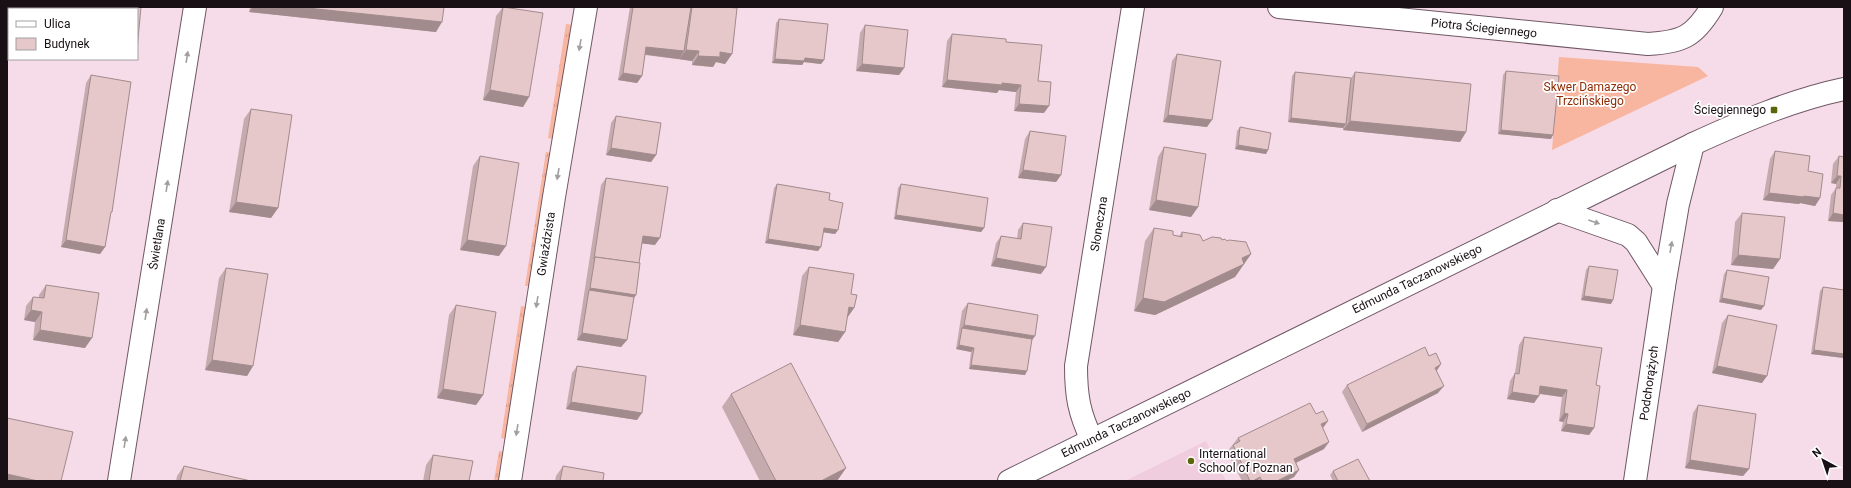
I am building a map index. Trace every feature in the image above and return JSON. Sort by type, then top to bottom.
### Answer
[{"type":"street","name":"Świetlana","points":[[119,481],[195,7]]},
{"type":"street","name":"Gwiaździsta","points":[[510,481],[554,197],[586,7]]},
{"type":"street","name":"Słoneczna","points":[[1092,440],[1082,420],[1076,392],[1076,366],[1133,7]]},
{"type":"street","name":"Piotra Ściegiennego","points":[[1279,7],[1648,44],[1671,43],[1688,36],[1702,23],[1712,7]]},
{"type":"street","name":"Edmunda Taczanowskiego","points":[[1009,481],[1693,144],[1727,128],[1774,110],[1837,90]]},
{"type":"street","name":"Podchorążych","points":[[1635,481],[1664,286],[1678,204],[1693,144]]},
{"type":"street","points":[[1557,210],[1628,235],[1636,242],[1664,286]]},
{"type":"shaded area","name":"International School of Poznan","points":[[1206,441],[1226,481],[1125,481]]},
{"type":"green space","points":[[566,24],[573,25],[554,139],[548,138]]},
{"type":"green space","name":"Skwer Damazego Trzcińskiego","points":[[1559,57],[1698,67],[1708,76],[1552,150]]},
{"type":"green space","points":[[546,152],[552,153],[531,286],[525,286]]},
{"type":"green space","points":[[521,306],[528,307],[507,439],[501,438]]},
{"type":"green space","points":[[499,451],[505,452],[500,481],[494,481]]},
{"type":"building","points":[[141,7],[138,39],[138,8],[118,8]]},
{"type":"building","points":[[298,7],[444,7],[442,22]]},
{"type":"building","points":[[503,7],[543,13],[529,97],[490,90]]},
{"type":"building","points":[[633,7],[691,7],[684,51],[646,47],[642,76],[623,73]]},
{"type":"building","points":[[692,7],[737,8],[732,54],[720,52],[720,57],[698,56],[699,51],[686,50]]},
{"type":"building","points":[[779,19],[828,24],[824,60],[805,58],[804,61],[775,59]]},
{"type":"building","points":[[865,25],[908,30],[904,68],[862,64]]},
{"type":"building","points":[[952,34],[1006,39],[1006,42],[1042,45],[1038,81],[1051,82],[1049,106],[1019,104],[1021,85],[1002,83],[1002,85],[947,80]]},
{"type":"building","points":[[1177,54],[1221,61],[1212,120],[1168,115]]},
{"type":"building","points":[[1506,71],[1559,76],[1553,135],[1501,130]]},
{"type":"building","points":[[1295,72],[1351,78],[1346,124],[1291,118]]},
{"type":"building","points":[[1355,72],[1471,84],[1466,132],[1350,121]]},
{"type":"building","points":[[91,75],[131,82],[112,212],[105,247],[66,240]]},
{"type":"building","points":[[251,109],[292,115],[278,208],[236,202]]},
{"type":"building","points":[[616,116],[661,123],[656,155],[611,148]]},
{"type":"building","points":[[1240,127],[1271,133],[1268,150],[1238,145]]},
{"type":"building","points":[[1030,131],[1066,136],[1061,175],[1023,170]]},
{"type":"building","points":[[1164,147],[1206,154],[1198,207],[1156,200]]},
{"type":"building","points":[[1775,151],[1810,156],[1808,171],[1823,174],[1820,198],[1769,193]]},
{"type":"building","points":[[480,156],[519,163],[506,246],[467,240]]},
{"type":"building","points":[[1839,156],[1844,157],[1844,215],[1833,213],[1836,188],[1840,188],[1841,176],[1837,176]]},
{"type":"building","points":[[606,178],[668,187],[660,238],[643,236],[639,263],[595,257],[594,259]]},
{"type":"building","points":[[777,184],[830,193],[829,200],[843,203],[838,230],[824,228],[821,247],[768,239]]},
{"type":"building","points":[[901,184],[988,198],[984,228],[896,215]]},
{"type":"building","points":[[1742,213],[1785,217],[1780,259],[1738,255]]},
{"type":"building","points":[[1023,223],[1052,227],[1046,267],[996,258],[1001,236],[1021,239]]},
{"type":"building","points":[[1154,228],[1173,231],[1173,235],[1182,237],[1182,232],[1200,235],[1203,241],[1212,237],[1221,238],[1222,240],[1225,239],[1227,241],[1246,242],[1251,254],[1242,258],[1244,264],[1164,302],[1143,298]]},
{"type":"building","points":[[595,257],[640,263],[636,295],[590,288]]},
{"type":"building","points":[[1589,266],[1618,270],[1613,300],[1584,296]]},
{"type":"building","points":[[809,267],[854,274],[851,294],[857,295],[854,308],[849,307],[845,332],[800,325]]},
{"type":"building","points":[[226,268],[268,274],[253,366],[212,360]]},
{"type":"building","points":[[1727,270],[1769,277],[1764,306],[1722,298]]},
{"type":"building","points":[[46,285],[99,293],[92,338],[40,330],[42,312],[31,310],[33,297],[44,298]]},
{"type":"building","points":[[1823,287],[1844,290],[1844,354],[1814,350]]},
{"type":"building","points":[[589,290],[634,297],[627,340],[582,333]]},
{"type":"building","points":[[968,303],[1038,315],[1035,336],[964,325]]},
{"type":"building","points":[[456,305],[496,312],[483,395],[443,389]]},
{"type":"building","points":[[1728,315],[1777,325],[1767,376],[1717,366]]},
{"type":"building","points":[[962,328],[1032,339],[1027,371],[971,365],[974,348],[959,345]]},
{"type":"building","points":[[1524,337],[1602,348],[1596,385],[1600,386],[1594,428],[1566,424],[1568,414],[1564,413],[1567,390],[1540,386],[1539,396],[1512,392],[1515,373],[1519,374]]},
{"type":"building","points":[[1425,347],[1429,356],[1436,353],[1441,364],[1435,368],[1444,386],[1367,424],[1347,385]]},
{"type":"building","points":[[791,363],[846,468],[821,481],[776,481],[731,394]]},
{"type":"building","points":[[577,366],[646,376],[642,413],[571,402]]},
{"type":"building","points":[[1310,403],[1316,414],[1323,411],[1328,421],[1321,424],[1329,442],[1294,459],[1299,470],[1277,481],[1262,481],[1260,477],[1250,481],[1233,445],[1240,441],[1238,438]]},
{"type":"building","points":[[1698,405],[1756,414],[1749,469],[1690,460]]},
{"type":"building","points":[[7,418],[73,432],[61,481],[38,481],[7,474]]},
{"type":"building","points":[[433,455],[473,461],[469,481],[429,481]]},
{"type":"building","points":[[1358,459],[1370,481],[1338,481],[1333,471]]},
{"type":"building","points":[[184,466],[251,481],[180,481]]},
{"type":"building","points":[[563,466],[604,473],[603,481],[560,481]]},
{"type":"place","name":"Ściegiennego","points":[[1774,110]]},
{"type":"place","name":"International School of Poznan","points":[[1191,461]]}]
